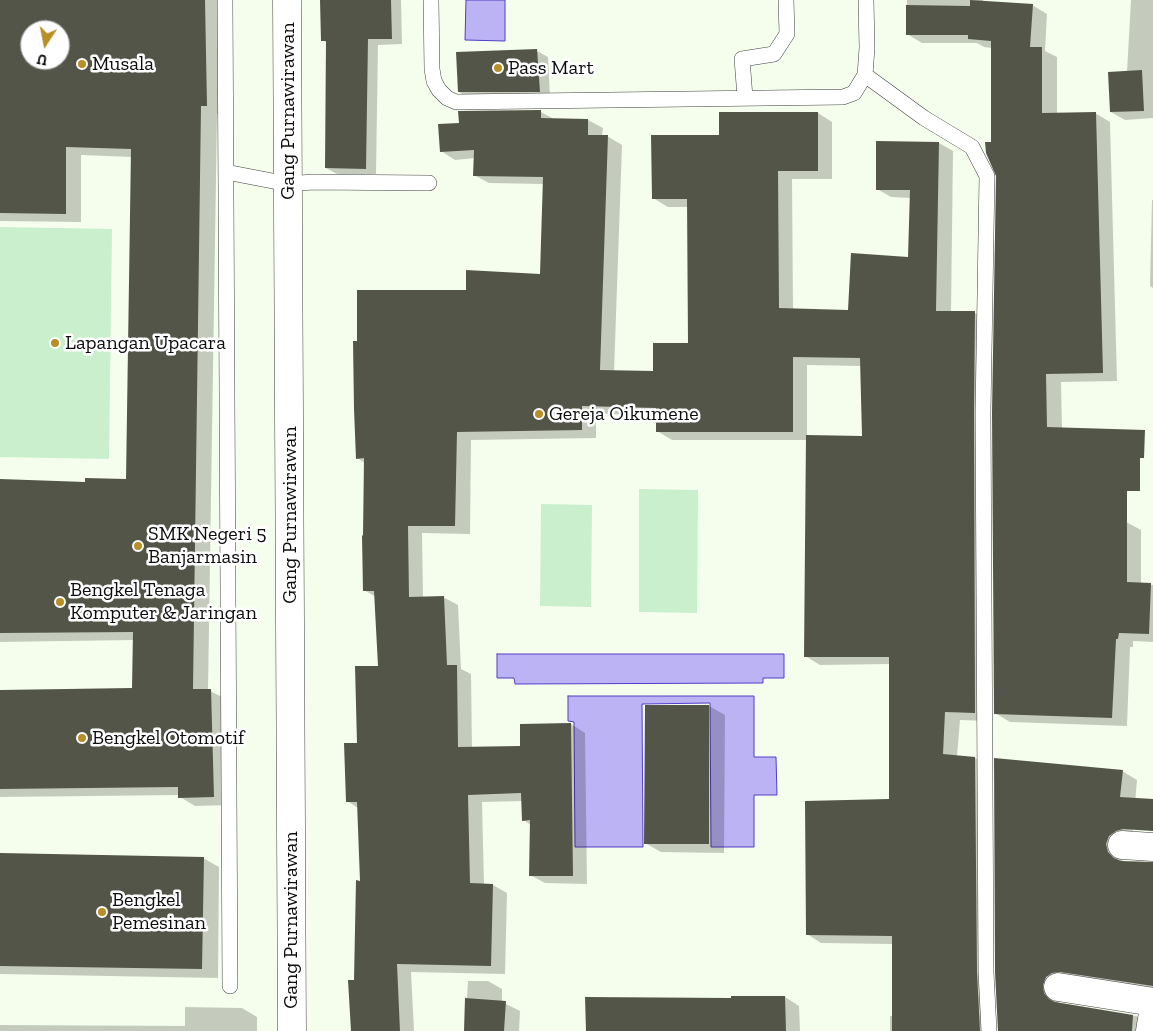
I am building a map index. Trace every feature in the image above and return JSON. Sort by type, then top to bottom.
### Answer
[{"type":"street","name":"Gang Purnawirawan","points":[[287,0],[292,1031]]},
{"type":"street","points":[[1122,845],[1153,847]]},
{"type":"street","points":[[1058,987],[1153,1002]]},
{"type":"street","points":[[1150,1031],[1153,1013]]},
{"type":"lane","points":[[225,0],[230,986]]},
{"type":"lane","points":[[431,0],[432,69],[434,81],[447,98],[456,102],[843,97],[854,93],[865,75],[867,48],[866,0]]},
{"type":"lane","points":[[745,97],[742,59],[774,54],[787,34],[786,0]]},
{"type":"lane","points":[[865,75],[924,118],[972,147],[987,176],[983,432],[986,962],[989,1031]]},
{"type":"lane","points":[[226,172],[288,184],[313,182],[430,184]]},
{"type":"green space","name":"Lapangan Upacara","points":[[0,227],[112,229],[109,459],[0,457]]},
{"type":"green space","points":[[639,489],[698,490],[697,613],[639,612]]},
{"type":"green space","points":[[541,504],[592,505],[591,607],[540,606]]},
{"type":"shaded area","points":[[466,0],[505,0],[505,41],[465,40]]},
{"type":"shaded area","points":[[497,654],[784,654],[784,678],[763,678],[763,683],[515,684],[514,678],[497,678]]},
{"type":"shaded area","points":[[568,696],[754,696],[754,757],[776,757],[777,795],[754,795],[754,847],[711,847],[710,703],[642,704],[643,847],[575,847],[574,722],[568,721]]},
{"type":"building","points":[[0,0],[205,0],[207,106],[201,106],[193,689],[211,689],[214,797],[178,798],[178,787],[0,789],[0,690],[132,688],[133,632],[0,633],[0,479],[85,482],[85,478],[126,479],[131,149],[66,147],[66,214],[0,213]]},
{"type":"building","points":[[320,0],[391,0],[392,39],[368,39],[366,169],[325,168],[326,41],[321,41]]},
{"type":"building","points":[[970,0],[1033,4],[1030,47],[1042,47],[1042,113],[1096,112],[1103,373],[1046,374],[1047,427],[1145,430],[1144,458],[1140,458],[1140,491],[1127,491],[1127,582],[1151,583],[1149,634],[1119,633],[1118,639],[1116,639],[1112,718],[994,714],[992,412],[996,176],[986,153],[985,142],[991,142],[991,41],[968,39],[968,35],[906,35],[906,5],[970,6]]},
{"type":"building","name":"Pass Mart","points":[[537,49],[540,92],[458,92],[456,52]]},
{"type":"building","points":[[1142,70],[1144,111],[1110,112],[1108,72]]},
{"type":"building","points":[[541,110],[541,118],[588,119],[588,135],[608,135],[600,370],[653,371],[653,343],[688,343],[687,199],[652,199],[651,135],[719,135],[719,112],[818,112],[818,171],[778,171],[779,308],[848,310],[851,253],[908,257],[910,190],[876,190],[876,141],[939,142],[936,311],[975,311],[975,713],[945,712],[943,754],[975,757],[977,972],[980,1031],[892,1031],[892,936],[806,935],[805,801],[889,799],[889,657],[804,657],[806,435],[862,436],[860,358],[793,357],[793,432],[656,432],[656,408],[582,406],[582,430],[457,432],[455,526],[408,526],[409,597],[444,596],[447,665],[457,665],[458,747],[520,746],[520,724],[571,723],[573,876],[529,876],[530,820],[522,821],[521,793],[468,795],[470,883],[493,884],[491,966],[397,964],[400,1031],[351,1031],[348,980],[354,980],[356,880],[360,881],[357,802],[346,802],[344,743],[357,743],[355,666],[378,666],[374,591],[363,591],[364,458],[356,459],[354,409],[353,341],[357,341],[357,290],[466,290],[466,270],[540,274],[543,177],[473,176],[474,150],[440,152],[438,124],[459,123],[458,111]]},
{"type":"building","points":[[645,705],[709,705],[709,844],[644,844]]},
{"type":"building","points":[[994,758],[1123,770],[1120,797],[1153,799],[1153,831],[1123,829],[1109,836],[1106,844],[1108,852],[1114,858],[1121,861],[1153,862],[1153,986],[1060,972],[1052,973],[1046,977],[1043,985],[1044,993],[1055,1002],[1133,1015],[1132,1031],[998,1031],[995,972]]},
{"type":"building","name":"Bengkel Pemesinan","points":[[0,853],[204,857],[202,969],[0,966]]},
{"type":"building","points":[[731,996],[785,996],[786,1031],[586,1031],[585,997],[731,998]]},
{"type":"building","points":[[465,998],[506,1001],[504,1031],[464,1031]]},
{"type":"place","name":"Musala","points":[[82,64]]},
{"type":"place","name":"Pass Mart","points":[[498,68]]},
{"type":"place","name":"Lapangan Upacara","points":[[55,343]]},
{"type":"place","name":"Gereja Oikumene","points":[[539,414]]},
{"type":"place","name":"SMK Negeri 5 Banjarmasin","points":[[138,546]]},
{"type":"place","name":"Bengkel Tenaga Komputer & Jaringan","points":[[60,602]]},
{"type":"place","name":"Bengkel Otomotif","points":[[82,738]]},
{"type":"place","name":"Bengkel Pemesinan","points":[[102,912]]}]
